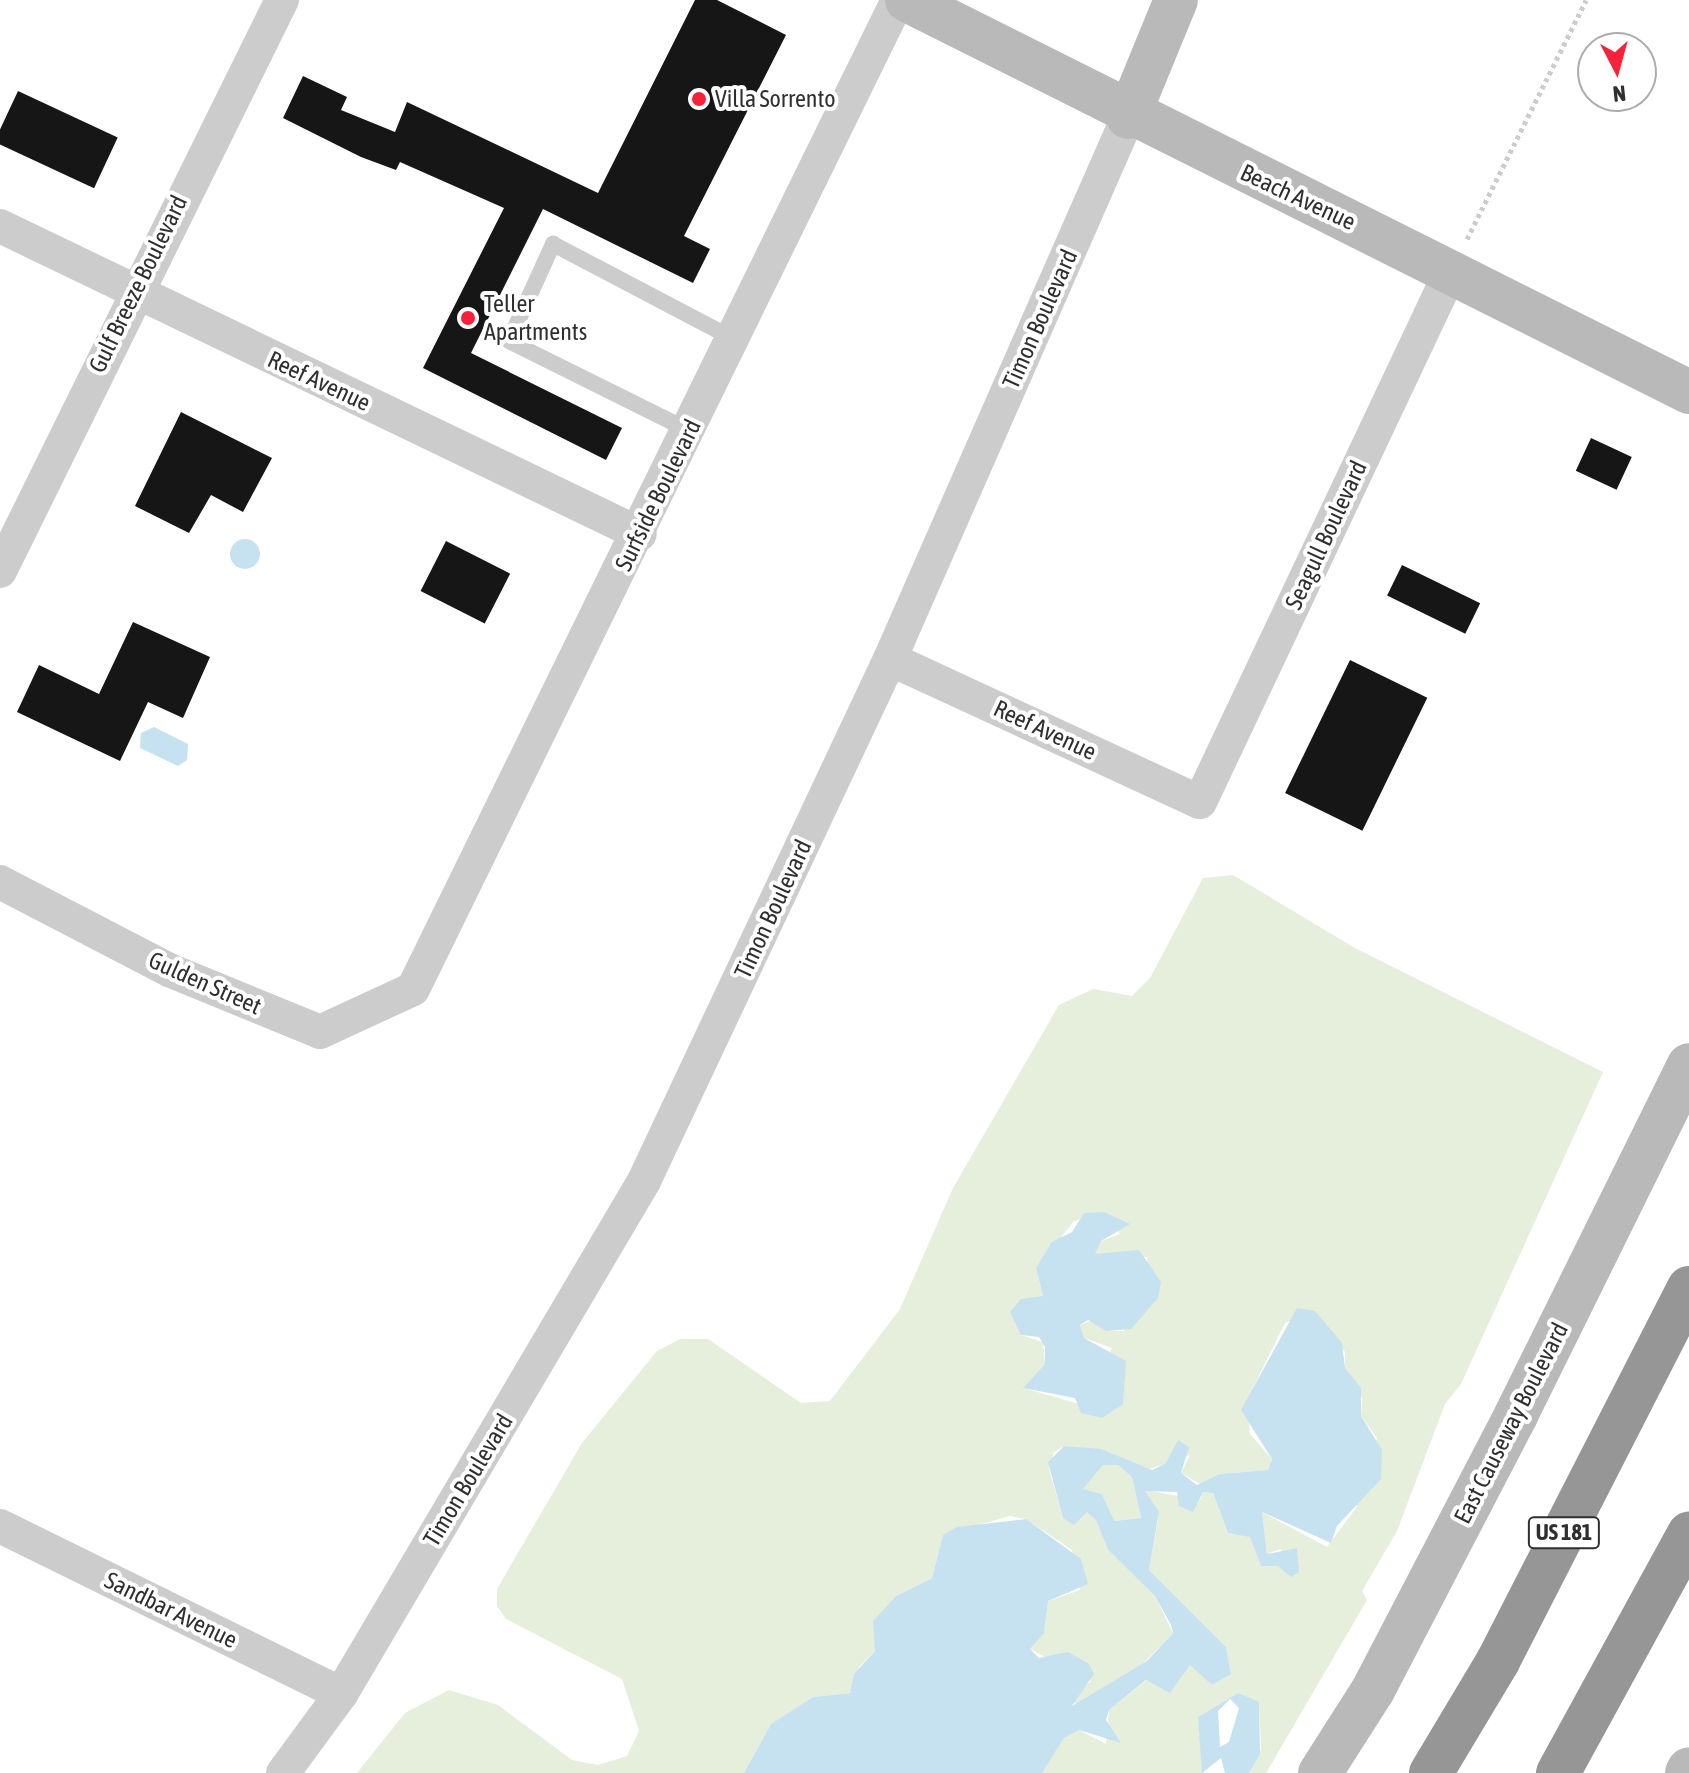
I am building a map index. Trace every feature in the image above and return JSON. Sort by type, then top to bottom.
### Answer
[{"type":"highway","name":"US 181","points":[[1431,1773],[1498,1661],[1689,1288]]},
{"type":"highway","points":[[1558,1773],[1689,1534]]},
{"type":"street","name":"Gulf Breeze Boulevard","points":[[0,571],[132,292],[282,0]]},
{"type":"street","name":"Surfside Boulevard","points":[[413,989],[640,534],[898,0]]},
{"type":"street","name":"Beach Avenue","points":[[907,0],[1128,117],[1452,269],[1689,392]]},
{"type":"street","name":"Timon Boulevard","points":[[283,1773],[341,1694],[644,1181],[890,659],[1128,117],[1176,0]]},
{"type":"street","name":"Reef Avenue","points":[[0,226],[640,534]]},
{"type":"street","name":"Seagull Boulevard","points":[[1200,802],[1452,269]]},
{"type":"street","name":"Reef Avenue","points":[[890,659],[1200,802]]},
{"type":"street","name":"Gulden Street","points":[[0,882],[169,970],[320,1032],[413,989]]},
{"type":"street","name":"East Causeway Boulevard","points":[[1320,1773],[1373,1690],[1516,1415],[1689,1065]]},
{"type":"street","name":"Sandbar Avenue","points":[[0,1526],[341,1694]]},
{"type":"lane","points":[[690,431],[509,341],[553,244],[734,339]]},
{"type":"path","points":[[1452,269],[1586,0]]},
{"type":"green space","points":[[1233,875],[1355,948],[1603,1072],[1461,1384],[1445,1404],[1397,1531],[1362,1591],[1367,1600],[1266,1773],[1249,1773],[1261,1749],[1259,1703],[1238,1693],[1198,1717],[1204,1773],[1042,1773],[1064,1738],[1079,1730],[1106,1744],[1109,1710],[1147,1680],[1163,1689],[1191,1665],[1212,1685],[1231,1674],[1226,1647],[1149,1570],[1158,1520],[1145,1490],[1200,1500],[1203,1492],[1213,1493],[1228,1533],[1250,1536],[1261,1566],[1294,1565],[1280,1549],[1267,1554],[1262,1512],[1327,1547],[1356,1508],[1377,1438],[1361,1416],[1362,1398],[1345,1368],[1345,1352],[1315,1311],[1285,1323],[1247,1400],[1250,1434],[1272,1459],[1268,1470],[1220,1474],[1204,1486],[1181,1473],[1190,1455],[1144,1471],[1108,1452],[1064,1446],[1054,1452],[1049,1469],[1063,1518],[1088,1512],[1096,1520],[1108,1550],[1155,1596],[1173,1633],[1142,1665],[1079,1705],[1070,1700],[1091,1681],[1030,1649],[1044,1632],[1048,1601],[1080,1590],[1072,1550],[1026,1519],[1010,1516],[943,1535],[932,1578],[896,1596],[877,1617],[875,1651],[859,1667],[850,1693],[813,1697],[771,1724],[744,1773],[357,1773],[405,1713],[449,1690],[498,1705],[572,1760],[598,1765],[627,1756],[639,1731],[622,1679],[506,1619],[497,1606],[497,1589],[582,1443],[657,1351],[680,1339],[708,1339],[801,1403],[830,1401],[900,1309],[953,1188],[1059,1005],[1093,989],[1132,996],[1150,978],[1203,878]],"holes":[[[1104,1212],[1120,1234],[1101,1241],[1094,1254],[1148,1257],[1124,1331],[1106,1331],[1093,1320],[1080,1325],[1084,1338],[1112,1348],[1079,1404],[1024,1388],[1045,1364],[1043,1342],[1021,1335],[1016,1318],[1043,1296],[1036,1269],[1074,1221]]]},
{"type":"green space","points":[[1103,1465],[1118,1465],[1132,1477],[1141,1518],[1113,1521],[1102,1494],[1083,1489]]},
{"type":"water","points":[[245,539],[256,543],[260,554],[256,565],[245,569],[234,565],[230,554],[234,543]]},
{"type":"water","points":[[154,727],[188,744],[187,760],[178,766],[140,748],[141,733]]},
{"type":"water","points":[[1104,1212],[1130,1224],[1101,1241],[1095,1254],[1139,1250],[1161,1282],[1158,1298],[1131,1329],[1106,1331],[1088,1320],[1080,1325],[1084,1338],[1126,1361],[1123,1404],[1102,1418],[1081,1413],[1075,1398],[1023,1388],[1045,1364],[1045,1347],[1039,1337],[1021,1335],[1010,1312],[1021,1299],[1043,1296],[1036,1268],[1052,1242],[1072,1232],[1084,1213]]},
{"type":"water","points":[[1297,1308],[1315,1311],[1342,1343],[1345,1368],[1361,1388],[1361,1416],[1382,1450],[1381,1479],[1337,1526],[1331,1543],[1262,1512],[1267,1554],[1297,1548],[1299,1572],[1291,1577],[1278,1566],[1261,1566],[1250,1537],[1228,1533],[1213,1493],[1203,1492],[1193,1512],[1179,1506],[1177,1492],[1145,1491],[1159,1512],[1149,1570],[1226,1647],[1231,1674],[1212,1685],[1190,1665],[1170,1693],[1146,1680],[1109,1710],[1106,1720],[1121,1743],[1079,1730],[1064,1738],[1042,1773],[744,1773],[771,1724],[813,1697],[850,1693],[854,1674],[875,1651],[873,1621],[896,1596],[932,1578],[943,1535],[957,1527],[1026,1519],[1081,1559],[1088,1584],[1048,1601],[1044,1633],[1030,1649],[1039,1658],[1068,1652],[1089,1664],[1094,1674],[1072,1706],[1147,1661],[1173,1633],[1171,1625],[1155,1596],[1108,1550],[1096,1520],[1087,1512],[1074,1525],[1063,1518],[1048,1462],[1064,1446],[1101,1449],[1152,1470],[1166,1463],[1178,1440],[1189,1447],[1181,1473],[1197,1485],[1220,1474],[1268,1470],[1272,1459],[1241,1410]],"holes":[[[1103,1465],[1118,1465],[1132,1477],[1141,1518],[1114,1521],[1102,1494],[1083,1489]]]},
{"type":"water","points":[[1238,1693],[1259,1702],[1260,1754],[1249,1773],[1225,1773],[1221,1758],[1202,1773],[1198,1717]],"holes":[[[1230,1699],[1239,1708],[1229,1742],[1220,1747],[1218,1711]]]},
{"type":"building","points":[[695,0],[717,0],[786,35],[684,236],[710,249],[693,283],[543,209],[471,353],[622,428],[606,460],[423,368],[504,208],[400,162],[396,170],[361,157],[283,118],[303,76],[347,97],[341,110],[395,132],[407,102],[598,193]]},
{"type":"building","points":[[18,91],[118,137],[94,188],[0,144],[0,130]]},
{"type":"building","points":[[181,412],[272,458],[243,512],[211,495],[189,533],[135,506]]},
{"type":"building","points":[[1591,438],[1632,457],[1617,490],[1576,471]]},
{"type":"building","points":[[446,541],[510,574],[485,624],[421,591]]},
{"type":"building","points":[[1402,565],[1480,603],[1465,634],[1387,596]]},
{"type":"building","points":[[133,622],[210,657],[183,718],[148,702],[120,761],[17,712],[39,665],[99,694]]},
{"type":"building","points":[[1350,660],[1427,698],[1362,831],[1285,793]]},
{"type":"place","name":"Villa Sorrento","points":[[699,99]]},
{"type":"place","name":"Teller Apartments","points":[[468,318]]}]
